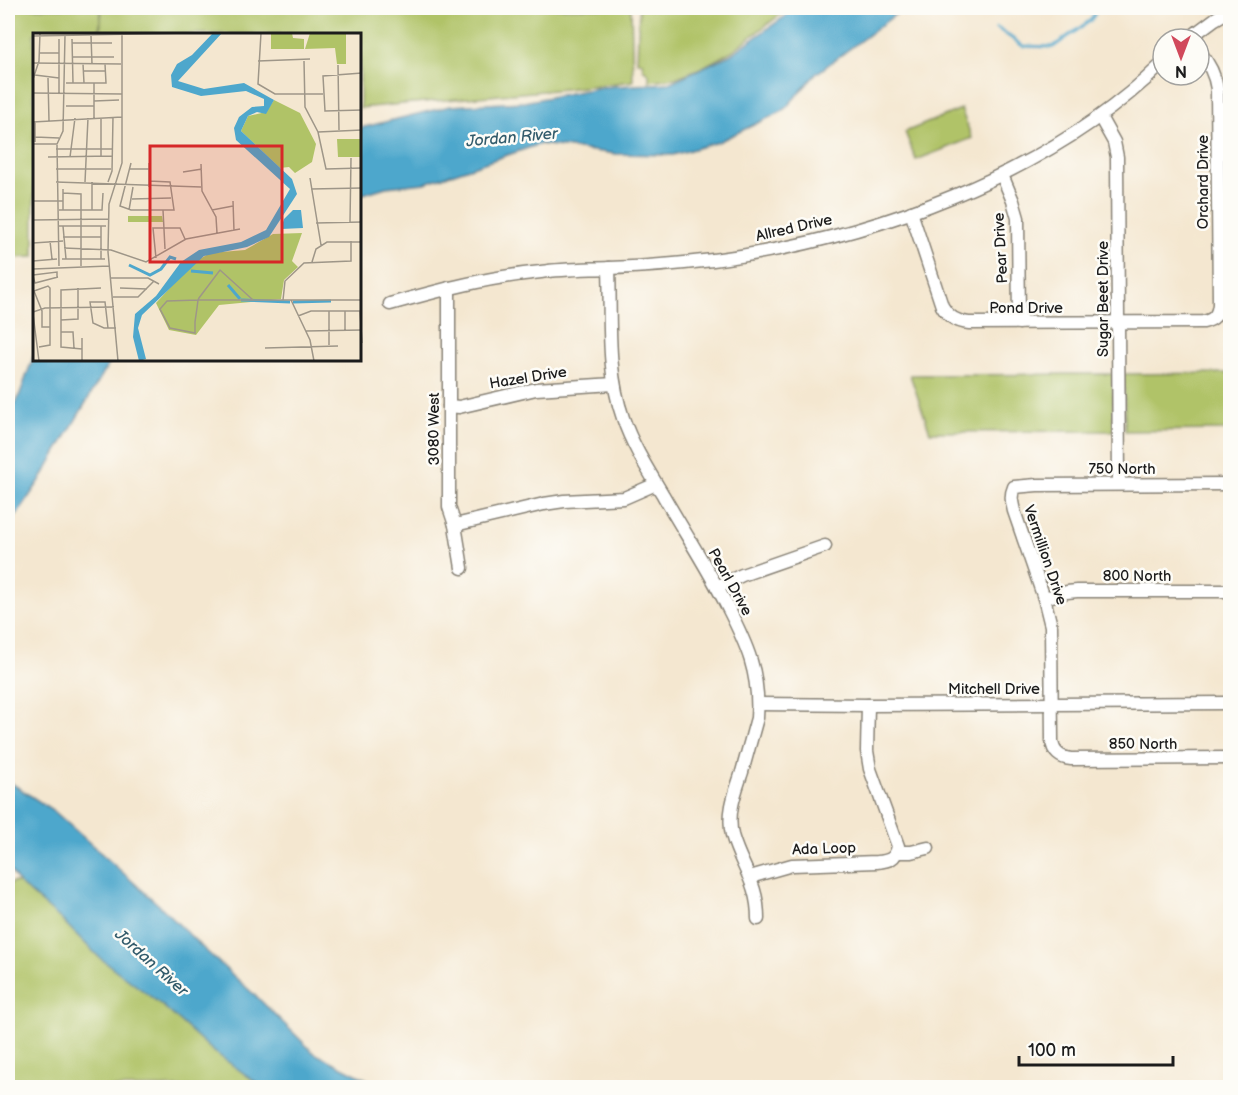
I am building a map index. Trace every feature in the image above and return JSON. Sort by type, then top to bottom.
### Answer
[{"type":"street","points":[[1203,27],[1230,10]]},
{"type":"street","name":"Orchard Drive","points":[[1211,68],[1217,88],[1219,309],[1215,317]]},
{"type":"street","name":"Allred Drive","points":[[390,304],[498,277],[542,271],[686,263],[757,253],[841,233],[911,212],[1002,175],[1037,156],[1100,117],[1151,73]]},
{"type":"street","name":"Sugar Beet Drive","points":[[1100,117],[1114,142],[1117,157],[1119,484]]},
{"type":"street","name":"Pear Drive","points":[[1002,175],[1018,218],[1019,323]]},
{"type":"street","name":"Pond Drive","points":[[911,212],[942,306],[949,315],[963,323],[1203,322],[1215,317]]},
{"type":"street","name":"Pearl Drive","points":[[609,268],[611,365],[623,418],[656,483],[717,587],[745,641],[753,663],[758,704],[757,718],[730,815],[733,836],[757,896],[758,919]]},
{"type":"street","name":"3080 West","points":[[449,288],[449,507],[455,525],[462,568]]},
{"type":"street","name":"Hazel Drive","points":[[449,406],[459,407],[536,389],[614,384]]},
{"type":"street","points":[[455,525],[554,502],[624,498],[656,483]]},
{"type":"street","name":"750 North","points":[[1014,487],[1230,483]]},
{"type":"street","name":"Vermillion Drive","points":[[1014,487],[1011,502],[1052,626],[1052,741],[1057,754]]},
{"type":"street","points":[[717,587],[742,575],[825,546]]},
{"type":"street","name":"800 North","points":[[1044,598],[1077,591],[1230,591]]},
{"type":"street","name":"Mitchell Drive","points":[[758,704],[1230,703]]},
{"type":"street","points":[[868,705],[867,751],[870,769],[898,846],[897,852]]},
{"type":"street","name":"850 North","points":[[1057,754],[1071,759],[1230,758]]},
{"type":"street","name":"Ada Loop","points":[[750,877],[792,864],[886,862],[897,852],[928,848]]},
{"type":"green space","points":[[8,8],[101,8],[99,33],[33,33],[33,257],[8,258]]},
{"type":"green space","points":[[102,8],[631,8],[633,81],[362,108],[362,33],[100,33]]},
{"type":"green space","points":[[639,8],[789,8],[732,51],[703,67],[675,78],[649,81],[649,74],[643,69],[642,62],[637,62]]},
{"type":"green space","points":[[961,109],[972,138],[916,160],[905,132]]},
{"type":"green space","points":[[1230,373],[1230,430],[1125,431],[1124,374]]},
{"type":"green space","points":[[1113,374],[1113,431],[930,432],[910,375]]},
{"type":"green space","points":[[13,882],[19,883],[63,921],[100,958],[163,1006],[213,1051],[263,1087],[8,1088],[8,885]]},
{"type":"water","name":"Jordan River","points":[[793,8],[904,8],[816,74],[783,111],[718,142],[673,155],[616,154],[540,144],[425,183],[386,187],[362,194],[362,128],[450,106],[524,102],[602,87],[669,83],[730,55],[784,17]]},
{"type":"water","points":[[33,358],[33,362],[110,362],[39,482],[13,520],[8,532],[8,415],[18,399]]},
{"type":"water","name":"Jordan River","points":[[8,781],[54,811],[160,906],[314,1053],[382,1087],[263,1087],[213,1051],[163,1006],[100,958],[63,921],[19,883],[8,867]]},
{"type":"waterway","points":[[997,28],[1023,46],[1053,47],[1091,20],[1098,8]]}]
